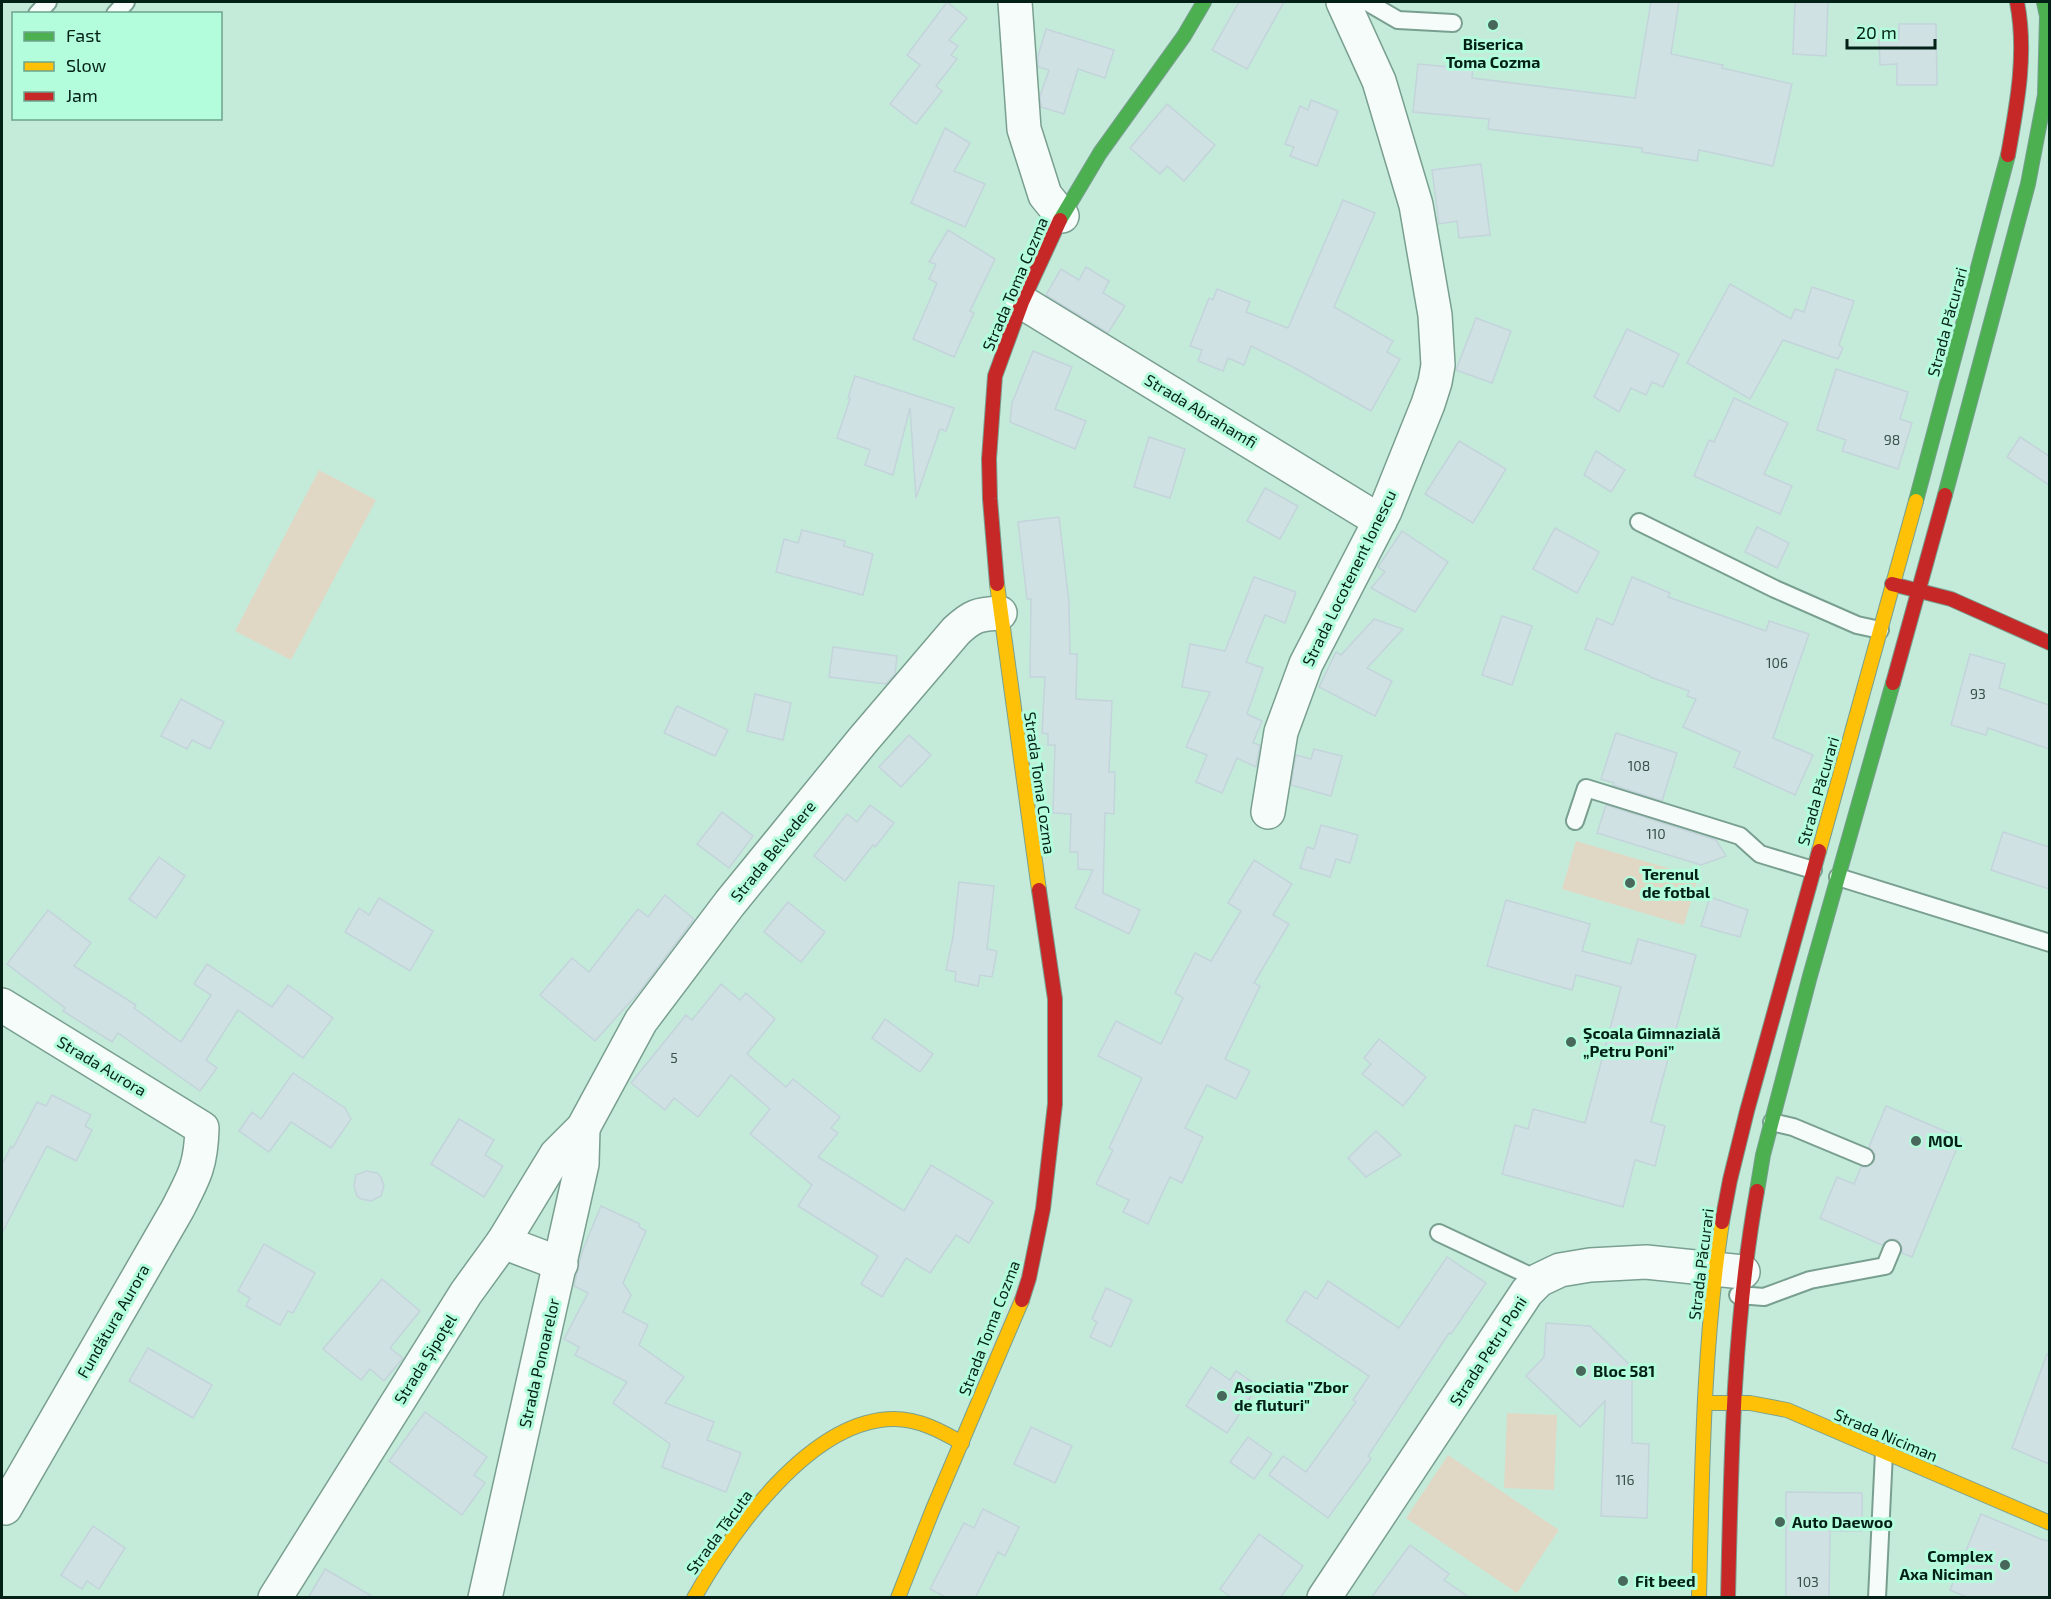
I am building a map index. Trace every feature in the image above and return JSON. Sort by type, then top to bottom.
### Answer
[{"type":"main road","name":"Strada Toma Cozma","points":[[898,1598],[910,1562],[1029,1280],[1051,1166],[1058,1053],[1055,999],[1000,613],[990,499],[991,421],[995,376],[1022,302],[1062,216],[1100,153],[1184,36],[1204,2]]},
{"type":"main road","name":"Strada Păcurari","points":[[1728,1598],[1735,1403],[1725,1203],[1747,1111],[2005,170],[2020,92],[2020,17],[2017,2]]},
{"type":"main road","name":"Strada Păcurari","points":[[1699,1598],[1704,1403],[1729,1283],[1750,1228],[1772,1122],[1919,591],[2028,184],[2045,95],[2047,16],[2044,2]]},
{"type":"main road","points":[[1892,584],[1951,599],[2049,643]]},
{"type":"main road","name":"Strada Niciman","points":[[1704,1403],[1750,1403],[1786,1410],[2049,1523]]},
{"type":"main road","name":"Strada Tăcuta","points":[[694,1598],[722,1552],[761,1500],[807,1457],[835,1436],[854,1426],[885,1419],[906,1419],[932,1425],[962,1443]]},
{"type":"street","points":[[1015,2],[1024,129],[1045,195],[1062,216]]},
{"type":"street","name":"Strada Locotenent Ionescu","points":[[1268,812],[1281,732],[1306,664],[1380,521],[1435,382],[1438,365],[1438,346],[1416,205],[1379,81],[1343,2]]},
{"type":"street","name":"Strada Abrahamfi","points":[[1022,302],[1380,521]]},
{"type":"street","name":"Strada Belvedere","points":[[583,1128],[641,1021],[730,903],[863,740],[956,631],[971,618],[981,614],[1000,613]]},
{"type":"street","name":"Strada Aurora","points":[[2,1005],[202,1128]]},
{"type":"street","name":"Fundătura Aurora","points":[[5,1508],[197,1172],[202,1128]]},
{"type":"street","name":"Strada Șipoțel","points":[[275,1598],[466,1293],[503,1242],[556,1155],[583,1128]]},
{"type":"street","name":"Strada Ponoarelor","points":[[485,1598],[582,1164],[583,1128]]},
{"type":"street","points":[[503,1242],[561,1264]]},
{"type":"street","name":"Strada Petru Poni","points":[[1324,1598],[1527,1292],[1539,1280],[1560,1270],[1590,1265],[1646,1262],[1729,1283]]},
{"type":"lane","points":[[1366,2],[1398,20],[1453,23]]},
{"type":"lane","points":[[1639,522],[1775,589],[1857,625],[1880,630]]},
{"type":"lane","points":[[1575,820],[1586,788],[1740,836],[1760,854],[1814,870]]},
{"type":"lane","points":[[1838,877],[2049,943]]},
{"type":"lane","points":[[1772,1122],[1793,1127],[1865,1157]]},
{"type":"lane","points":[[1439,1233],[1539,1280]]},
{"type":"lane","points":[[1729,1283],[1764,1297],[1810,1280],[1885,1266],[1892,1249]]},
{"type":"lane","points":[[1877,1598],[1884,1452]]},
{"type":"shaded area","points":[[319,470],[376,500],[291,660],[235,631]]},
{"type":"shaded area","name":"Terenul de fotbal","points":[[1576,841],[1698,877],[1684,925],[1562,889]]},
{"type":"shaded area","points":[[1507,1413],[1557,1415],[1554,1490],[1504,1488]]},
{"type":"shaded area","points":[[1448,1455],[1559,1530],[1517,1593],[1406,1518]]},
{"type":"building","points":[[947,2],[967,18],[949,40],[958,46],[951,55],[957,59],[936,86],[942,91],[916,124],[890,104],[920,65],[907,55]]},
{"type":"building","points":[[1239,2],[1284,2],[1247,69],[1212,50]]},
{"type":"building","points":[[1651,2],[1679,2],[1671,54],[1723,65],[1722,68],[1792,84],[1773,166],[1699,150],[1697,161],[1642,152],[1642,148],[1488,129],[1489,119],[1413,112],[1418,64],[1473,69],[1472,78],[1635,98]]},
{"type":"building","points":[[1795,2],[1828,2],[1826,56],[1793,54]]},
{"type":"building","points":[[1899,24],[1936,24],[1937,85],[1897,85],[1897,64],[1880,65],[1879,40],[1899,39]]},
{"type":"building","points":[[1046,29],[1114,50],[1105,78],[1078,69],[1064,114],[1041,107],[1040,96],[1049,70],[1038,67],[1038,56]]},
{"type":"building","points":[[1311,100],[1338,111],[1317,166],[1290,156],[1294,147],[1285,144],[1300,106],[1308,110]]},
{"type":"building","points":[[1167,104],[1215,145],[1184,181],[1167,166],[1160,174],[1130,148]]},
{"type":"building","points":[[945,128],[970,143],[954,171],[985,184],[965,227],[911,203]]},
{"type":"building","points":[[1481,164],[1490,235],[1459,238],[1457,221],[1439,224],[1432,170]]},
{"type":"building","points":[[1343,200],[1375,213],[1334,307],[1393,341],[1387,352],[1400,359],[1371,411],[1251,346],[1244,365],[1228,358],[1223,371],[1198,361],[1202,350],[1190,346],[1209,298],[1213,300],[1217,289],[1250,302],[1246,312],[1288,328]]},
{"type":"building","points":[[948,230],[995,259],[970,311],[974,313],[954,357],[913,339],[937,283],[929,279],[936,264],[929,262]]},
{"type":"building","points":[[1086,267],[1109,281],[1103,293],[1125,306],[1108,333],[1046,295],[1061,269],[1079,280]]},
{"type":"building","points":[[1730,284],[1791,319],[1795,309],[1804,312],[1812,287],[1854,301],[1839,345],[1843,348],[1838,359],[1783,340],[1750,399],[1687,363]]},
{"type":"building","points":[[1476,318],[1511,331],[1492,383],[1456,370]]},
{"type":"building","points":[[1627,329],[1679,354],[1663,387],[1652,382],[1646,395],[1631,388],[1619,412],[1594,397]]},
{"type":"building","points":[[1033,351],[1072,367],[1055,409],[1086,421],[1075,449],[1010,422],[1012,403]]},
{"type":"building","points":[[1836,369],[1908,392],[1900,419],[1912,423],[1898,469],[1842,451],[1846,440],[1817,430]]},
{"type":"building","points":[[855,376],[954,408],[946,431],[940,429],[916,498],[910,408],[893,475],[865,465],[870,450],[837,438]]},
{"type":"building","points":[[1734,398],[1788,423],[1764,474],[1792,486],[1780,514],[1694,476],[1709,440],[1714,442]]},
{"type":"building","points":[[1149,437],[1185,449],[1170,498],[1134,487]]},
{"type":"building","points":[[2020,437],[2049,456],[2049,485],[2007,457]]},
{"type":"building","points":[[1459,441],[1506,469],[1473,523],[1425,494]]},
{"type":"building","points":[[1596,451],[1625,470],[1611,492],[1584,475]]},
{"type":"building","points":[[1265,488],[1298,506],[1280,539],[1247,521]]},
{"type":"building","points":[[1059,517],[1069,603],[1070,654],[1077,654],[1076,699],[1112,701],[1109,772],[1115,772],[1114,814],[1105,813],[1103,893],[1140,910],[1129,934],[1075,908],[1093,870],[1078,869],[1078,852],[1070,852],[1071,814],[1053,813],[1055,745],[1048,745],[1048,734],[1042,733],[1045,677],[1030,677],[1031,599],[1027,599],[1018,522]]},
{"type":"building","points":[[1757,527],[1789,543],[1777,568],[1745,552]]},
{"type":"building","points":[[1555,528],[1599,552],[1577,593],[1533,569]]},
{"type":"building","points":[[802,530],[845,541],[844,546],[873,554],[863,595],[776,572],[784,539],[798,543]]},
{"type":"building","points":[[1402,531],[1448,562],[1415,612],[1371,588],[1385,572],[1378,567]]},
{"type":"building","points":[[1254,577],[1296,592],[1285,623],[1265,615],[1246,662],[1263,668],[1247,714],[1262,721],[1253,743],[1260,745],[1256,767],[1237,758],[1222,793],[1196,782],[1207,755],[1186,747],[1210,692],[1182,687],[1190,644],[1225,651]]},
{"type":"building","points":[[1632,577],[1670,593],[1668,597],[1766,631],[1769,621],[1809,634],[1773,738],[1813,755],[1795,795],[1734,767],[1740,752],[1683,727],[1696,699],[1687,696],[1689,691],[1585,649],[1597,618],[1613,625]]},
{"type":"building","points":[[1502,616],[1532,626],[1512,685],[1482,675]]},
{"type":"building","points":[[1374,619],[1403,629],[1367,668],[1392,681],[1375,716],[1319,687],[1336,652],[1341,655]]},
{"type":"building","points":[[833,647],[897,656],[895,674],[886,684],[829,677]]},
{"type":"building","points":[[1970,654],[2005,664],[1999,688],[2049,705],[2049,749],[1988,728],[1986,735],[1951,725]]},
{"type":"building","points":[[755,694],[791,703],[783,740],[747,731]]},
{"type":"building","points":[[181,699],[224,722],[210,749],[192,740],[187,749],[161,736]]},
{"type":"building","points":[[677,706],[728,730],[715,756],[664,733]]},
{"type":"building","points":[[1616,733],[1677,753],[1662,801],[1601,779]]},
{"type":"building","points":[[909,735],[931,755],[901,787],[879,767]]},
{"type":"building","points":[[1314,749],[1342,756],[1331,796],[1291,785],[1296,755],[1311,759]]},
{"type":"building","points":[[870,805],[894,823],[875,847],[873,845],[845,881],[814,856],[847,814],[857,822]]},
{"type":"building","points":[[1606,805],[1716,840],[1726,856],[1701,865],[1597,833]]},
{"type":"building","points":[[722,812],[753,836],[729,868],[697,844]]},
{"type":"building","points":[[1321,825],[1358,835],[1350,863],[1336,859],[1330,877],[1300,868],[1307,847],[1314,849]]},
{"type":"building","points":[[2003,832],[2049,847],[2049,889],[1991,870]]},
{"type":"building","points":[[159,857],[185,876],[156,918],[129,899]]},
{"type":"building","points":[[1254,860],[1292,884],[1273,915],[1289,924],[1254,983],[1260,986],[1225,1059],[1250,1071],[1236,1099],[1207,1085],[1185,1128],[1203,1137],[1182,1183],[1170,1177],[1148,1224],[1123,1212],[1129,1200],[1096,1184],[1113,1150],[1109,1148],[1142,1078],[1098,1056],[1116,1021],[1161,1044],[1183,998],[1175,993],[1195,953],[1211,961],[1241,911],[1228,903]]},
{"type":"building","points":[[959,882],[994,886],[987,949],[997,951],[992,977],[980,975],[978,986],[955,981],[956,972],[946,970],[953,937]]},
{"type":"building","points":[[665,895],[694,919],[640,991],[595,1041],[540,995],[572,958],[589,972],[638,909],[648,917]]},
{"type":"building","points":[[1710,897],[1748,910],[1740,937],[1701,926]]},
{"type":"building","points":[[379,898],[433,931],[410,971],[345,932],[359,908],[369,915]]},
{"type":"building","points":[[1506,900],[1590,924],[1582,951],[1631,964],[1638,939],[1696,955],[1651,1122],[1665,1126],[1655,1166],[1635,1160],[1623,1207],[1502,1174],[1515,1125],[1528,1129],[1533,1109],[1585,1123],[1621,987],[1576,975],[1572,990],[1487,966]]},
{"type":"building","points":[[788,902],[825,932],[801,962],[764,932]]},
{"type":"building","points":[[48,910],[91,943],[74,966],[136,1005],[134,1008],[181,1042],[211,995],[194,984],[207,964],[272,1007],[288,985],[333,1018],[303,1058],[238,1010],[206,1060],[217,1068],[200,1091],[118,1033],[112,1042],[63,1011],[65,1008],[7,964]]},
{"type":"building","points":[[721,984],[740,1000],[746,993],[775,1019],[747,1054],[786,1087],[793,1079],[840,1117],[831,1128],[838,1133],[818,1157],[904,1211],[931,1165],[993,1202],[969,1243],[956,1235],[930,1273],[906,1258],[882,1297],[861,1284],[878,1256],[798,1206],[812,1185],[750,1134],[770,1109],[731,1075],[698,1117],[674,1098],[665,1110],[631,1083],[686,1015],[692,1020]]},
{"type":"building","points":[[885,1019],[933,1054],[920,1072],[872,1038]]},
{"type":"building","points":[[1379,1039],[1426,1077],[1403,1106],[1362,1074],[1371,1064],[1364,1058]]},
{"type":"building","points":[[293,1073],[345,1108],[351,1119],[331,1148],[291,1122],[269,1152],[239,1131],[252,1112],[261,1119]]},
{"type":"building","points":[[52,1095],[91,1115],[85,1126],[92,1130],[76,1161],[47,1146],[2,1233],[2,1165],[37,1102],[46,1106]]},
{"type":"building","points":[[1886,1106],[1961,1138],[1912,1257],[1902,1253],[1902,1247],[1897,1240],[1890,1239],[1882,1245],[1820,1218],[1837,1177],[1854,1184],[1861,1167],[1867,1167],[1874,1162],[1875,1155],[1869,1147]]},
{"type":"building","points":[[459,1119],[494,1140],[485,1155],[503,1166],[484,1197],[431,1164]]},
{"type":"building","points":[[1376,1131],[1401,1155],[1366,1177],[1348,1158]]},
{"type":"building","points":[[366,1171],[377,1173],[384,1186],[381,1196],[371,1201],[357,1196],[354,1186],[356,1175]]},
{"type":"building","points":[[601,1206],[640,1224],[639,1227],[646,1231],[623,1283],[631,1295],[623,1312],[648,1325],[639,1345],[684,1377],[665,1403],[714,1422],[707,1440],[741,1453],[726,1492],[662,1467],[670,1444],[613,1403],[627,1382],[575,1355],[579,1347],[564,1339],[588,1293],[574,1286],[582,1252]]},
{"type":"building","points":[[264,1244],[315,1273],[293,1313],[288,1311],[280,1325],[246,1306],[250,1298],[238,1291]]},
{"type":"building","points":[[1447,1257],[1486,1283],[1451,1334],[1449,1333],[1368,1456],[1371,1459],[1328,1518],[1269,1475],[1283,1456],[1306,1472],[1356,1402],[1353,1400],[1369,1376],[1286,1321],[1305,1291],[1317,1299],[1328,1281],[1399,1328]]},
{"type":"building","points":[[382,1279],[420,1311],[390,1348],[403,1358],[384,1381],[370,1369],[361,1380],[323,1349]]},
{"type":"building","points":[[1106,1288],[1132,1300],[1111,1347],[1090,1337],[1097,1322],[1092,1319]]},
{"type":"building","name":"Bloc 581","points":[[1546,1323],[1590,1326],[1632,1367],[1632,1443],[1649,1444],[1647,1518],[1601,1516],[1605,1401],[1580,1427],[1526,1376],[1544,1357]]},
{"type":"building","points":[[148,1348],[212,1385],[193,1418],[129,1381]]},
{"type":"building","points":[[2047,1354],[2049,1355],[2049,1464],[2012,1448]]},
{"type":"building","name":"Asociatia \"Zbor de fluturi\"","points":[[1211,1367],[1230,1380],[1236,1371],[1258,1386],[1227,1433],[1186,1406]]},
{"type":"building","points":[[425,1412],[487,1457],[474,1475],[485,1483],[462,1515],[389,1461]]},
{"type":"building","points":[[1031,1427],[1072,1446],[1055,1483],[1014,1464]]},
{"type":"building","points":[[1248,1437],[1272,1454],[1254,1479],[1230,1462]]},
{"type":"building","points":[[1786,1492],[1862,1493],[1862,1531],[1830,1531],[1829,1598],[1786,1598]]},
{"type":"building","points":[[983,1509],[1019,1527],[1005,1556],[998,1552],[975,1598],[947,1598],[930,1589],[964,1523],[974,1528]]},
{"type":"building","name":"Complex Axa Niciman","points":[[1981,1514],[2049,1541],[2049,1598],[1969,1598],[1950,1590]]},
{"type":"building","points":[[93,1526],[125,1548],[99,1589],[87,1581],[82,1589],[61,1575]]},
{"type":"building","points":[[1259,1534],[1303,1566],[1280,1598],[1232,1598],[1220,1589]]},
{"type":"building","points":[[1410,1545],[1449,1574],[1444,1580],[1470,1598],[1371,1598]]},
{"type":"building","points":[[325,1569],[375,1598],[308,1598]]},
{"type":"traffic: fast","points":[[1060,220],[1100,153],[1184,36],[1204,2]]},
{"type":"traffic: fast","points":[[1945,495],[2028,184],[2045,95],[2047,16],[2044,2]]},
{"type":"traffic: fast","points":[[1916,501],[2008,155]]},
{"type":"traffic: fast","points":[[1757,1191],[1763,1155],[1810,976],[1893,683]]},
{"type":"traffic: slow","points":[[1819,851],[1916,501]]},
{"type":"traffic: slow","points":[[997,584],[1039,890]]},
{"type":"traffic: slow","points":[[1699,1598],[1707,1362],[1722,1222]]},
{"type":"traffic: slow","points":[[898,1598],[933,1509],[1022,1300]]},
{"type":"traffic: slow","points":[[1706,1403],[1750,1403],[1787,1410],[2050,1523]]},
{"type":"traffic: slow","points":[[694,1598],[729,1543],[776,1484],[804,1458],[833,1438],[863,1424],[894,1419],[921,1423],[962,1443]]},
{"type":"traffic: jam","points":[[2008,155],[2021,60],[2017,2]]},
{"type":"traffic: jam","points":[[997,584],[989,459],[995,376],[1022,302],[1060,220]]},
{"type":"traffic: jam","points":[[1893,683],[1945,495]]},
{"type":"traffic: jam","points":[[1892,584],[1951,599],[2050,643]]},
{"type":"traffic: jam","points":[[1722,1222],[1747,1111],[1819,851]]},
{"type":"traffic: jam","points":[[1022,1300],[1029,1278],[1043,1209],[1055,1104],[1055,999],[1039,890]]},
{"type":"traffic: jam","points":[[1728,1598],[1732,1445],[1738,1343],[1757,1191]]},
{"type":"place","name":"Biserica Toma Cozma","points":[[1493,25]]},
{"type":"place","name":"Terenul de fotbal","points":[[1630,883]]},
{"type":"place","name":"Şcoala Gimnazială „Petru Poni”","points":[[1571,1042]]},
{"type":"place","name":"MOL","points":[[1916,1141]]},
{"type":"place","name":"Bloc 581","points":[[1581,1371]]},
{"type":"place","name":"Asociatia \"Zbor de fluturi\"","points":[[1222,1396]]},
{"type":"place","name":"Auto Daewoo","points":[[1780,1522]]},
{"type":"place","name":"Complex Axa Niciman","points":[[2005,1565]]},
{"type":"place","name":"Fit beed","points":[[1623,1581]]}]
